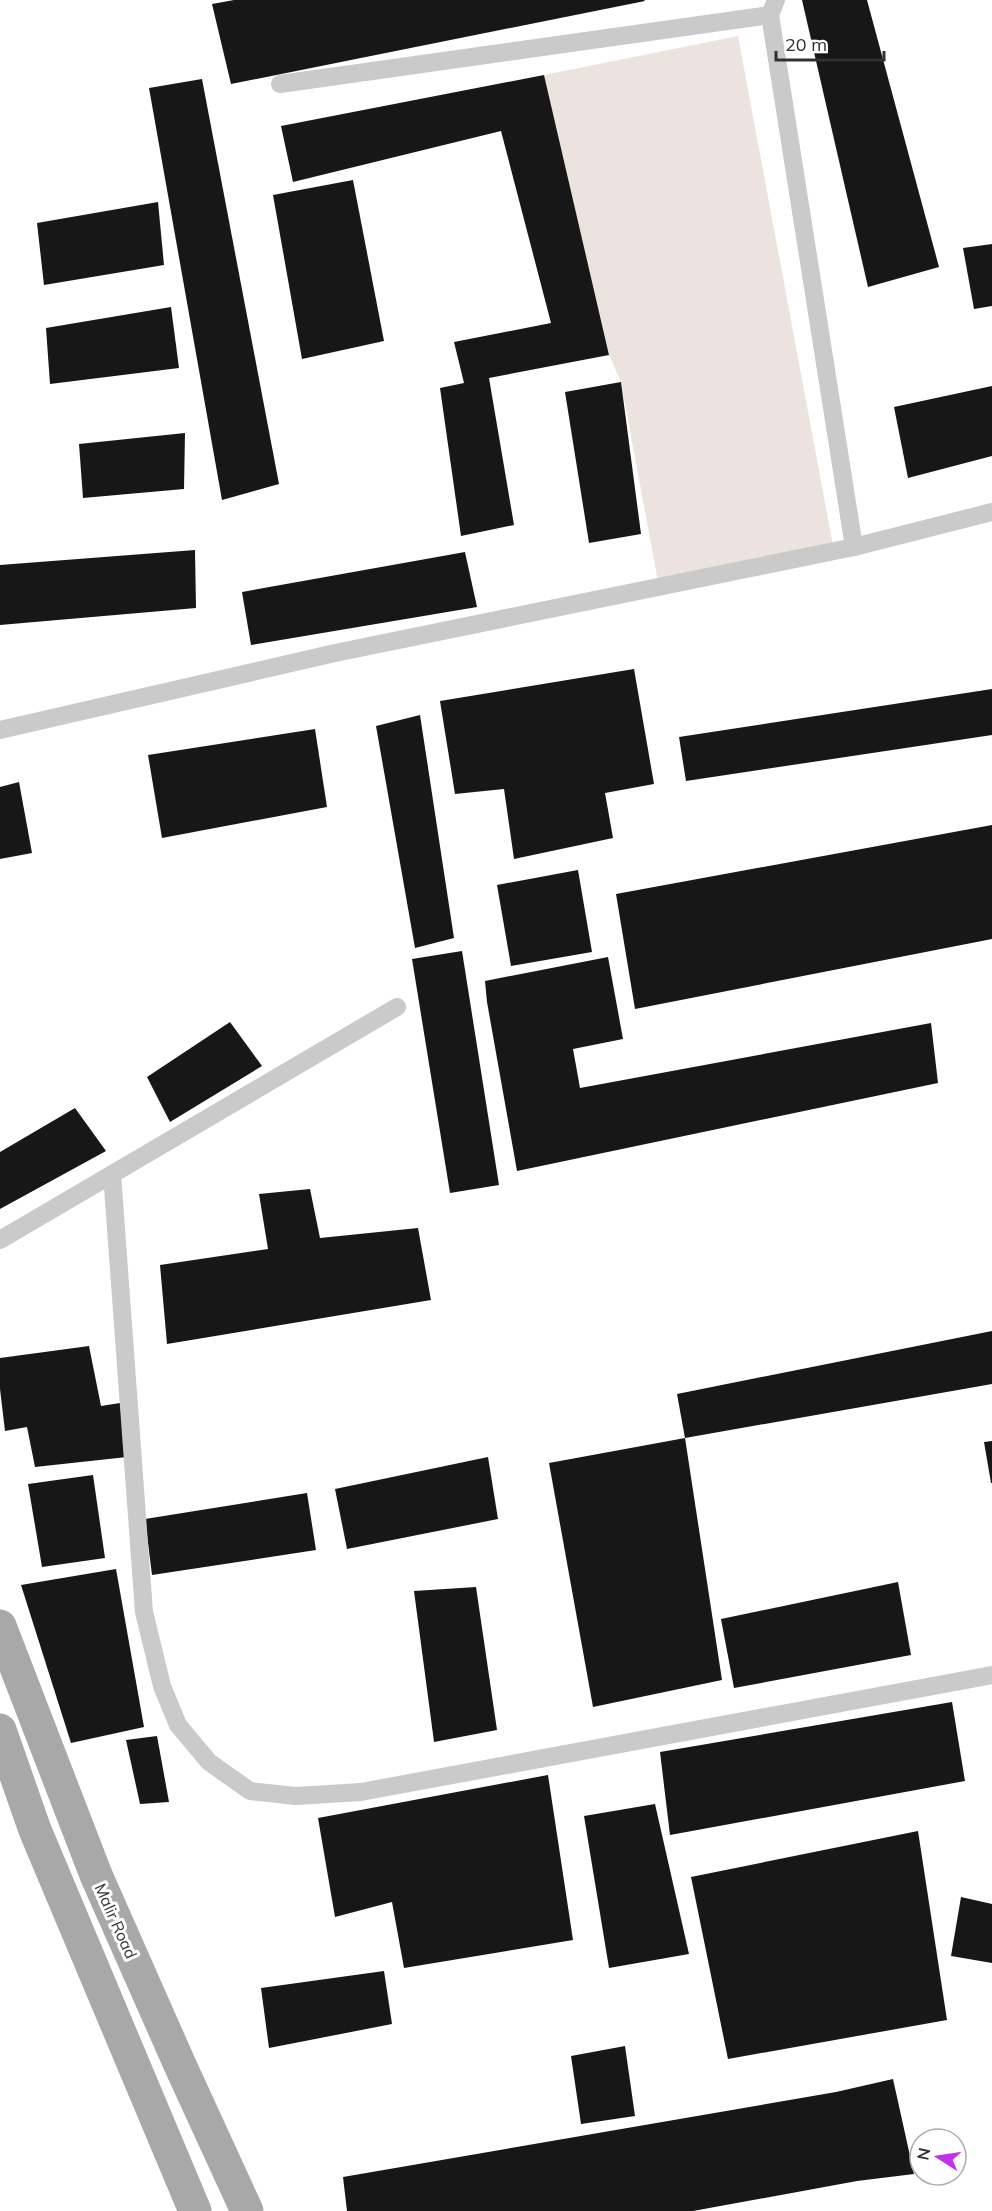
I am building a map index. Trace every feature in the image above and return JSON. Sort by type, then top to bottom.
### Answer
[{"type":"main road","name":"Malir Road","points":[[0,1626],[96,1875],[247,2211]]},
{"type":"main road","points":[[0,1730],[35,1830],[195,2211]]},
{"type":"lane","points":[[280,84],[773,7],[854,547]]},
{"type":"lane","points":[[0,730],[335,653],[854,547],[992,512]]},
{"type":"lane","points":[[0,1239],[397,1006]]},
{"type":"lane","points":[[112,1174],[144,1612],[162,1686],[178,1725],[209,1762],[250,1791],[296,1796],[361,1792],[992,1675]]},
{"type":"shaded area","points":[[738,36],[834,551],[659,587],[621,382],[609,355],[544,75]]},
{"type":"building","points":[[234,0],[645,1],[231,84],[212,4]]},
{"type":"building","points":[[802,0],[867,0],[939,267],[868,287]]},
{"type":"building","points":[[544,75],[609,355],[489,378],[514,525],[461,536],[440,388],[464,383],[454,342],[551,323],[501,131],[293,182],[281,126]]},
{"type":"building","points":[[202,79],[279,484],[222,500],[149,88]]},
{"type":"building","points":[[353,180],[384,341],[302,359],[273,195]]},
{"type":"building","points":[[158,202],[164,265],[44,285],[37,223]]},
{"type":"building","points":[[992,244],[992,306],[974,309],[963,248]]},
{"type":"building","points":[[171,307],[179,368],[50,384],[46,328]]},
{"type":"building","points":[[621,382],[641,534],[589,543],[565,392]]},
{"type":"building","points":[[992,386],[992,456],[908,478],[894,407]]},
{"type":"building","points":[[185,433],[184,489],[83,498],[79,444]]},
{"type":"building","points":[[195,550],[196,608],[0,625],[0,565]]},
{"type":"building","points":[[465,552],[477,607],[251,645],[242,592]]},
{"type":"building","points":[[634,669],[654,784],[605,793],[613,838],[514,859],[504,789],[455,794],[440,701]]},
{"type":"building","points":[[992,689],[992,735],[686,781],[679,737]]},
{"type":"building","points":[[420,715],[454,938],[415,948],[376,726]]},
{"type":"building","points":[[315,729],[327,807],[162,838],[148,755]]},
{"type":"building","points":[[19,782],[32,853],[0,859],[0,787]]},
{"type":"building","points":[[992,825],[992,939],[635,1009],[616,894]]},
{"type":"building","points":[[578,870],[592,952],[511,966],[497,885]]},
{"type":"building","points":[[462,951],[499,1185],[450,1193],[412,959]]},
{"type":"building","points":[[608,957],[623,1039],[573,1049],[580,1088],[931,1023],[938,1083],[517,1171],[485,981]]},
{"type":"building","points":[[230,1022],[262,1066],[170,1122],[147,1077]]},
{"type":"building","points":[[75,1108],[106,1151],[0,1209],[0,1152]]},
{"type":"building","points":[[310,1189],[320,1238],[418,1228],[431,1300],[167,1344],[160,1265],[268,1249],[259,1194]]},
{"type":"building","points":[[992,1331],[992,1384],[685,1438],[677,1394]]},
{"type":"building","points":[[89,1346],[101,1406],[120,1403],[127,1457],[35,1467],[27,1427],[5,1431],[0,1389],[0,1358]]},
{"type":"building","points":[[685,1438],[722,1680],[593,1707],[549,1463]]},
{"type":"building","points":[[992,1441],[992,1483],[991,1483],[984,1442]]},
{"type":"building","points":[[488,1457],[498,1519],[347,1549],[335,1489]]},
{"type":"building","points":[[93,1475],[105,1558],[42,1567],[28,1484]]},
{"type":"building","points":[[307,1493],[316,1550],[152,1575],[145,1519]]},
{"type":"building","points":[[116,1569],[144,1727],[71,1743],[21,1585]]},
{"type":"building","points":[[898,1582],[911,1655],[734,1688],[721,1619]]},
{"type":"building","points":[[476,1587],[497,1730],[434,1742],[414,1591]]},
{"type":"building","points":[[952,1702],[965,1781],[670,1835],[660,1752]]},
{"type":"building","points":[[157,1736],[169,1802],[140,1804],[126,1740]]},
{"type":"building","points":[[548,1775],[573,1940],[404,1968],[392,1902],[335,1917],[318,1818]]},
{"type":"building","points":[[655,1804],[689,1954],[609,1968],[584,1816]]},
{"type":"building","points":[[918,1831],[947,2020],[728,2059],[691,1877]]},
{"type":"building","points":[[961,1897],[992,1904],[992,1963],[951,1956]]},
{"type":"building","points":[[384,1971],[392,2024],[269,2048],[261,1988]]},
{"type":"building","points":[[625,2046],[635,2116],[581,2124],[571,2056]]},
{"type":"building","points":[[893,2079],[908,2147],[908,2175],[857,2181],[693,2211],[347,2211],[343,2177],[836,2092]]}]
